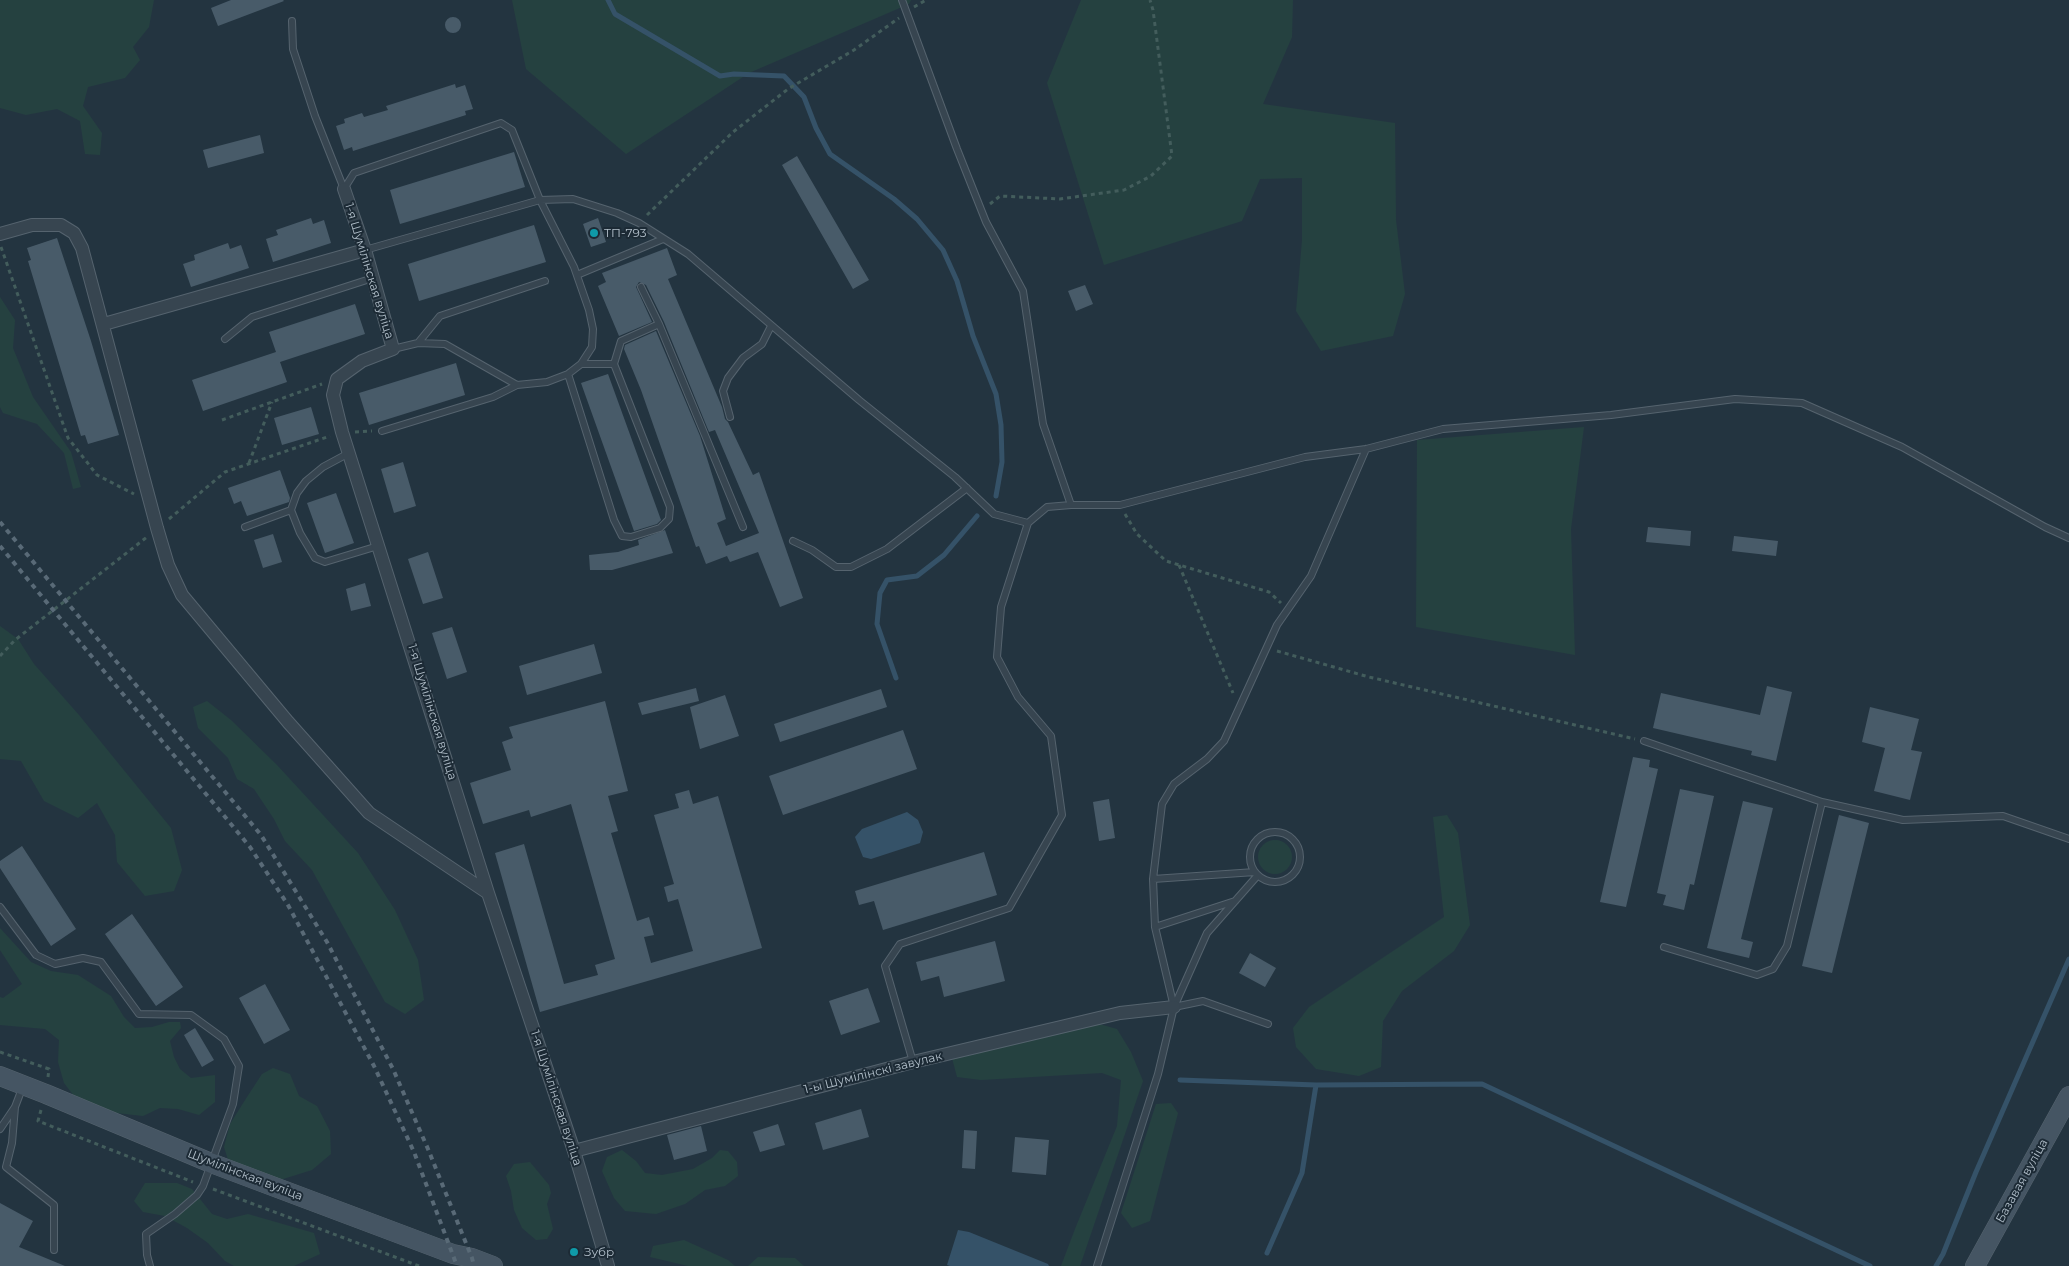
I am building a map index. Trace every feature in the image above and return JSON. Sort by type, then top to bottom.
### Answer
[{"type":"main road","name":"Шумілінская вуліца","points":[[0,1076],[24,1084],[211,1163],[453,1254],[472,1258],[493,1266]]},
{"type":"main road","name":"Базавая вуліца","points":[[1975,1266],[2069,1096]]},
{"type":"street","name":"1-я Шумілінская вуліца","points":[[344,189],[373,278],[393,349],[362,361],[336,379],[333,394],[342,432],[380,546],[488,893],[574,1151],[608,1266]]},
{"type":"street","points":[[0,234],[32,225],[61,225],[74,233],[82,248],[104,324],[157,528],[168,565],[182,594],[288,722],[369,813],[488,893]]},
{"type":"street","points":[[104,324],[364,250]]},
{"type":"street","name":"1-ы Шумілінскі завулак","points":[[574,1151],[913,1062],[1120,1013],[1174,1007]]},
{"type":"lane","points":[[902,0],[956,149],[986,222],[1023,291],[1043,424],[1071,505]]},
{"type":"lane","points":[[292,21],[293,49],[315,116],[344,189]]},
{"type":"lane","points":[[344,189],[354,174],[501,123],[512,130],[540,200],[577,274],[593,329],[592,347],[581,364],[568,374],[547,382],[517,385],[493,398],[382,431]]},
{"type":"lane","points":[[364,250],[540,200],[572,199],[616,213],[639,223],[688,254],[771,326],[967,488],[994,514],[1028,523]]},
{"type":"lane","points":[[577,274],[663,239]]},
{"type":"lane","points":[[225,339],[252,317],[373,278]]},
{"type":"lane","points":[[418,343],[440,316],[545,281]]},
{"type":"lane","points":[[641,287],[659,324],[743,527]]},
{"type":"lane","points":[[568,374],[614,520],[622,536],[631,536],[660,528],[670,519],[670,506],[614,364],[621,341],[659,324]]},
{"type":"lane","points":[[730,417],[723,391],[728,378],[742,358],[762,344],[771,326]]},
{"type":"lane","points":[[393,349],[418,343],[445,344],[517,385]]},
{"type":"lane","points":[[581,364],[614,364]]},
{"type":"lane","points":[[913,1062],[901,1015],[885,966],[900,944],[1010,908],[1062,815],[1051,736],[1018,697],[997,657],[1001,607],[1028,523],[1047,507],[1120,505],[1305,457],[1366,449],[1443,429],[1611,415],[1735,399],[1802,403],[1902,447],[2045,527],[2069,538]]},
{"type":"lane","points":[[1174,1007],[1155,927],[1153,879],[1162,804],[1174,784],[1207,759],[1224,741],[1277,625],[1311,576],[1366,449]]},
{"type":"lane","points":[[350,452],[323,467],[306,481],[297,493],[291,510],[300,533],[315,558],[325,562],[380,546]]},
{"type":"lane","points":[[793,541],[812,550],[836,567],[851,568],[887,549],[967,488]]},
{"type":"lane","points":[[245,527],[291,510]]},
{"type":"lane","points":[[1644,741],[1822,802],[1903,820],[2003,816],[2069,839]]},
{"type":"lane","points":[[1664,947],[1757,975],[1773,969],[1787,946],[1822,802]]},
{"type":"lane","points":[[1153,879],[1256,873],[1271,882],[1281,881],[1290,877],[1297,870],[1300,861],[1300,851],[1296,842],[1289,835],[1279,832],[1270,832],[1260,836],[1254,843],[1250,853],[1251,862],[1256,873]]},
{"type":"lane","points":[[1097,1266],[1158,1074],[1174,1007],[1207,933],[1236,900],[1256,873]]},
{"type":"lane","points":[[1155,927],[1236,900]]},
{"type":"lane","points":[[0,907],[36,955],[56,964],[83,958],[101,962],[139,1014],[191,1015],[224,1038],[239,1066],[233,1104],[203,1186],[197,1195],[175,1214],[146,1234],[147,1255],[150,1266]]},
{"type":"lane","points":[[1174,1007],[1203,1001],[1268,1024]]},
{"type":"lane","points":[[0,1129],[15,1107],[24,1084]]},
{"type":"lane","points":[[15,1107],[12,1143],[6,1167],[54,1205],[54,1250]]},
{"type":"path","points":[[639,223],[733,132],[788,89],[854,50],[926,0]]},
{"type":"path","points":[[986,222],[990,204],[1000,196],[1060,199],[1124,190],[1151,176],[1172,156],[1153,10],[1150,0]]},
{"type":"path","points":[[0,244],[68,438],[97,476],[151,502]]},
{"type":"path","points":[[222,420],[336,379]]},
{"type":"path","points":[[248,464],[272,402]]},
{"type":"path","points":[[0,656],[15,640],[225,472],[342,432],[382,431]]},
{"type":"path","points":[[1120,505],[1137,534],[1166,561],[1269,592],[1288,610]]},
{"type":"path","points":[[1178,565],[1240,707]]},
{"type":"path","points":[[1267,648],[1369,677],[1644,741]]},
{"type":"green space","points":[[0,0],[154,0],[149,27],[133,47],[140,60],[125,78],[88,87],[83,106],[102,133],[100,155],[85,154],[80,121],[57,109],[26,115],[0,108]]},
{"type":"green space","points":[[512,0],[911,0],[909,4],[749,73],[626,154],[526,69]]},
{"type":"green space","points":[[1081,0],[1293,0],[1292,37],[1263,104],[1395,123],[1396,220],[1405,294],[1393,336],[1321,351],[1296,311],[1302,240],[1302,178],[1260,179],[1242,221],[1104,265],[1047,83]]},
{"type":"green space","points":[[0,297],[15,320],[13,348],[33,397],[71,452],[81,487],[73,489],[64,453],[37,424],[3,413],[0,407]]},
{"type":"green space","points":[[1584,427],[1571,529],[1575,655],[1416,627],[1417,440]]},
{"type":"green space","points":[[0,626],[18,639],[34,664],[79,715],[171,828],[182,870],[174,891],[145,896],[117,862],[115,835],[97,803],[78,818],[44,801],[21,761],[0,759]]},
{"type":"green space","points":[[207,701],[231,720],[277,765],[358,853],[395,910],[418,960],[424,1000],[405,1014],[385,1002],[312,870],[285,841],[274,819],[254,789],[237,779],[228,758],[198,728],[193,707]]},
{"type":"green space","points":[[1447,815],[1458,833],[1470,925],[1454,951],[1402,991],[1383,1021],[1381,1067],[1359,1076],[1316,1069],[1296,1047],[1293,1028],[1309,1007],[1444,917],[1433,817]]},
{"type":"green space","points":[[1275,840],[1282,841],[1287,845],[1291,850],[1291,864],[1287,869],[1282,873],[1275,874],[1268,873],[1263,869],[1259,864],[1258,857],[1259,850],[1263,845],[1268,841]]},
{"type":"green space","points":[[0,928],[31,962],[51,971],[78,975],[111,996],[124,1017],[135,1028],[180,1022],[181,1028],[170,1041],[174,1057],[180,1069],[191,1078],[215,1075],[215,1102],[199,1115],[178,1109],[160,1108],[143,1116],[90,1110],[74,1096],[64,1083],[58,1062],[59,1040],[45,1029],[0,1025],[0,997],[3,998],[22,984],[0,950]]},
{"type":"green space","points":[[1096,1023],[1117,1029],[1131,1052],[1143,1081],[1080,1266],[1061,1266],[1117,1126],[1121,1080],[1102,1073],[981,1080],[957,1077],[952,1058]]},
{"type":"green space","points":[[273,1068],[290,1074],[299,1096],[317,1106],[330,1131],[331,1154],[312,1170],[280,1180],[229,1163],[224,1147],[230,1124],[262,1074]]},
{"type":"green space","points":[[1171,1103],[1178,1113],[1150,1221],[1132,1228],[1121,1213],[1156,1104]]},
{"type":"green space","points":[[622,1150],[636,1161],[645,1173],[662,1175],[693,1169],[712,1158],[720,1150],[728,1151],[737,1162],[738,1176],[725,1186],[705,1190],[685,1204],[656,1214],[625,1211],[614,1198],[602,1171],[607,1157]]},
{"type":"green space","points":[[530,1162],[549,1185],[551,1193],[547,1204],[553,1229],[547,1239],[536,1240],[522,1228],[514,1210],[506,1176],[514,1164]]},
{"type":"green space","points":[[145,1183],[177,1183],[192,1189],[212,1214],[227,1219],[248,1214],[314,1233],[320,1254],[294,1266],[234,1266],[225,1261],[208,1243],[187,1228],[165,1216],[143,1212],[134,1201]]},
{"type":"green space","points":[[684,1240],[728,1260],[735,1266],[688,1266],[650,1257],[653,1246]]},
{"type":"green space","points":[[758,1257],[795,1258],[804,1266],[748,1266]]},
{"type":"water","points":[[907,812],[918,820],[923,832],[920,843],[871,859],[863,857],[855,837],[862,829]]},
{"type":"water","points":[[958,1230],[969,1232],[1049,1266],[947,1265]]},
{"type":"building","points":[[231,0],[284,1],[218,26],[211,8]]},
{"type":"building","points":[[450,17],[456,17],[461,22],[459,31],[450,33],[445,28],[445,22]]},
{"type":"building","points":[[455,84],[456,88],[465,85],[473,109],[465,111],[466,115],[353,151],[352,147],[344,150],[336,126],[345,123],[344,119],[362,113],[364,117],[388,110],[386,106]]},
{"type":"building","points":[[260,135],[264,153],[208,168],[203,150]]},
{"type":"building","points":[[514,152],[525,187],[400,224],[390,190]]},
{"type":"building","points":[[797,156],[869,280],[853,289],[782,165]]},
{"type":"building","points":[[311,218],[313,224],[324,220],[331,243],[273,262],[266,239],[278,235],[276,230]]},
{"type":"building","name":"ТП-793","points":[[598,218],[606,242],[591,247],[583,224]]},
{"type":"building","points":[[534,225],[546,262],[419,301],[408,264]]},
{"type":"building","points":[[57,238],[91,341],[119,435],[88,444],[85,435],[81,436],[28,261],[31,260],[27,248]]},
{"type":"building","points":[[228,243],[230,249],[241,245],[249,268],[191,287],[183,264],[195,260],[194,255]]},
{"type":"building","points":[[667,248],[677,275],[668,279],[722,407],[725,419],[753,475],[759,472],[803,598],[780,607],[758,552],[730,562],[727,556],[706,564],[699,546],[696,547],[641,390],[624,349],[625,345],[656,331],[700,436],[726,519],[717,523],[726,546],[759,533],[715,430],[709,432],[664,322],[646,285],[639,282],[636,287],[652,322],[619,336],[598,286],[606,282],[602,273]]},
{"type":"building","points":[[1085,285],[1093,304],[1076,311],[1068,291]]},
{"type":"building","points":[[355,304],[365,334],[280,362],[287,382],[203,411],[192,380],[276,352],[269,332]]},
{"type":"building","points":[[456,363],[465,395],[369,425],[359,393]]},
{"type":"building","points":[[608,374],[661,520],[657,524],[634,531],[581,383]]},
{"type":"building","points":[[311,407],[319,434],[282,445],[274,418]]},
{"type":"building","points":[[403,462],[416,506],[394,513],[381,469]]},
{"type":"building","points":[[280,470],[290,498],[289,502],[247,516],[241,501],[234,504],[228,488]]},
{"type":"building","points":[[336,493],[354,543],[325,553],[307,503]]},
{"type":"building","points":[[1648,527],[1691,531],[1690,546],[1646,542]]},
{"type":"building","points":[[665,530],[673,553],[612,570],[590,570],[589,555],[618,552],[639,545],[638,540]]},
{"type":"building","points":[[273,534],[282,562],[263,568],[254,540]]},
{"type":"building","points":[[1734,536],[1778,541],[1776,556],[1732,551]]},
{"type":"building","points":[[428,552],[443,598],[423,604],[408,559]]},
{"type":"building","points":[[365,583],[371,606],[351,611],[346,589]]},
{"type":"building","points":[[452,627],[467,672],[447,679],[432,633]]},
{"type":"building","points":[[594,644],[602,673],[527,695],[519,666]]},
{"type":"building","points":[[1767,686],[1792,692],[1776,761],[1751,755],[1752,751],[1653,728],[1661,693],[1760,715]]},
{"type":"building","points":[[696,688],[699,701],[642,715],[638,703]]},
{"type":"building","points":[[881,689],[887,707],[780,742],[774,724]]},
{"type":"building","points":[[725,695],[739,736],[700,749],[690,707]]},
{"type":"building","points":[[605,701],[628,791],[608,796],[618,831],[611,833],[637,921],[649,917],[654,935],[644,937],[651,963],[693,951],[678,899],[668,902],[664,887],[674,884],[654,815],[679,808],[675,794],[689,790],[693,804],[718,796],[762,948],[540,1012],[495,853],[524,844],[564,984],[598,975],[595,965],[615,959],[571,804],[531,817],[529,810],[483,824],[470,783],[511,770],[502,742],[513,738],[509,727]]},
{"type":"building","points":[[1870,707],[1919,719],[1911,750],[1922,752],[1910,800],[1874,791],[1885,748],[1862,742]]},
{"type":"building","points":[[903,730],[917,769],[783,815],[769,776]]},
{"type":"building","points":[[1633,757],[1650,760],[1649,767],[1658,769],[1626,907],[1600,902]]},
{"type":"building","points":[[1680,789],[1714,796],[1694,885],[1690,884],[1684,910],[1663,905],[1666,895],[1657,893]]},
{"type":"building","points":[[1109,799],[1115,838],[1099,841],[1093,802]]},
{"type":"building","points":[[1743,801],[1773,808],[1741,939],[1753,942],[1749,958],[1707,948]]},
{"type":"building","points":[[1839,815],[1869,823],[1832,973],[1802,966]]},
{"type":"building","points":[[22,846],[76,929],[51,946],[0,868],[0,861]]},
{"type":"building","points":[[984,852],[997,895],[883,930],[874,901],[859,905],[855,891]]},
{"type":"building","points":[[132,914],[183,987],[156,1006],[105,934]]},
{"type":"building","points":[[995,941],[1005,981],[944,997],[939,976],[921,981],[916,962]]},
{"type":"building","points":[[1250,953],[1276,968],[1265,987],[1239,973]]},
{"type":"building","points":[[265,984],[290,1030],[264,1044],[239,998]]},
{"type":"building","points":[[868,988],[880,1022],[841,1035],[829,1001]]},
{"type":"building","points":[[195,1028],[214,1060],[202,1067],[184,1035]]},
{"type":"building","points":[[861,1109],[869,1137],[823,1150],[815,1123]]},
{"type":"building","points":[[778,1124],[785,1145],[760,1152],[753,1132]]},
{"type":"building","points":[[701,1126],[707,1151],[674,1160],[667,1135]]},
{"type":"building","points":[[964,1130],[977,1131],[975,1169],[962,1168]]},
{"type":"building","points":[[1015,1137],[1049,1140],[1046,1175],[1012,1172]]},
{"type":"building","points":[[0,1203],[33,1221],[19,1247],[65,1266],[0,1266]]},
{"type":"waterway","points":[[608,0],[615,14],[720,76],[734,74],[784,76],[804,97],[816,128],[830,154],[894,199],[917,219],[943,250],[957,281],[973,336],[996,394],[1001,425],[1002,462],[996,496]]},
{"type":"waterway","points":[[896,678],[877,624],[880,593],[887,580],[917,576],[944,555],[977,516]]},
{"type":"waterway","points":[[1936,1266],[1943,1254],[1976,1172],[2069,959]]},
{"type":"waterway","points":[[1180,1080],[1316,1085],[1482,1084],[1870,1266]]},
{"type":"waterway","points":[[1267,1253],[1302,1173],[1316,1085]]},
{"type":"railway","points":[[0,522],[261,835],[327,942],[393,1069],[428,1149],[474,1266]]},
{"type":"railway","points":[[0,546],[250,847],[288,905],[374,1066],[414,1152],[457,1266]]},
{"type":"place","name":"ТП-793","points":[[594,233]]},
{"type":"place","name":"Зубр","points":[[574,1252]]}]
